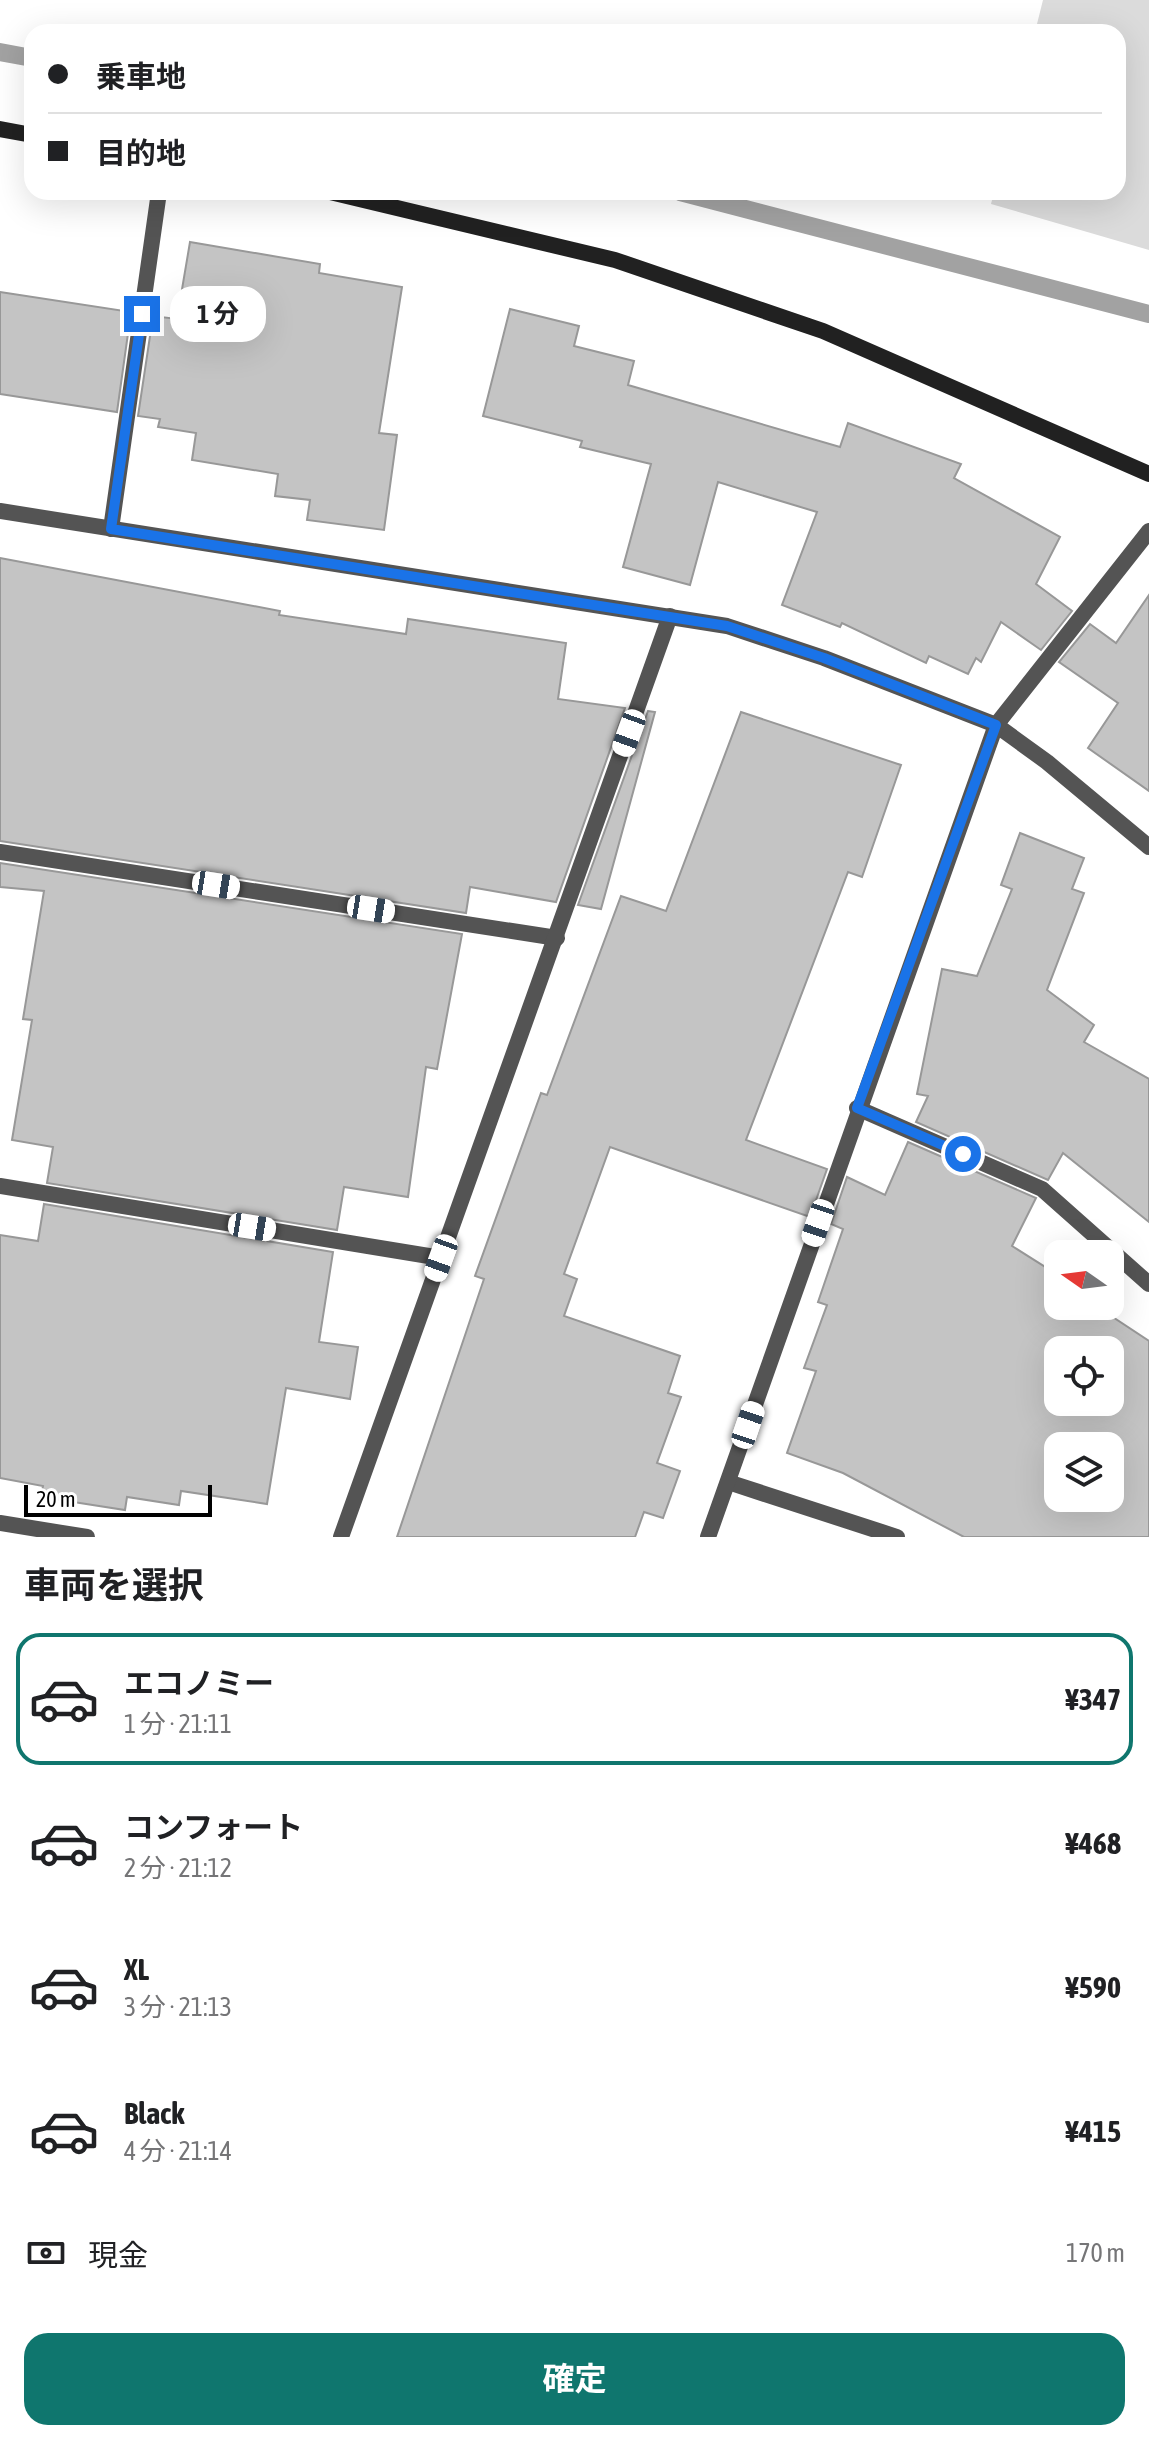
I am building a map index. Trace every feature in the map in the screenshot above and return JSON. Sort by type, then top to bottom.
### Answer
[{"type":"street","points":[[0,129],[24,134]]},
{"type":"street","points":[[111,529],[158,200]]},
{"type":"street","points":[[364,200],[615,260],[808,326],[1149,474]]},
{"type":"street","points":[[0,511],[727,626],[824,658],[996,725],[1047,762],[1149,847]]},
{"type":"street","points":[[708,1537],[857,1108],[996,725],[1149,531]]},
{"type":"street","points":[[341,1537],[670,616]]},
{"type":"street","points":[[0,852],[557,938]]},
{"type":"street","points":[[857,1108],[1042,1189],[1149,1284]]},
{"type":"street","points":[[0,1186],[441,1258]]},
{"type":"street","points":[[728,1482],[897,1537]]},
{"type":"street","points":[[0,1523],[87,1537]]},
{"type":"shaded area","points":[[1043,0],[1149,0],[1149,250],[991,204],[992,200],[1126,200],[1126,24],[1037,24]]},
{"type":"building","points":[[190,242],[320,264],[319,273],[402,287],[379,433],[397,435],[384,530],[307,520],[310,500],[275,496],[278,474],[192,460],[196,433],[158,427],[160,419],[138,416],[153,316],[177,319]]},
{"type":"building","points":[[0,292],[131,312],[117,412],[0,394]]},
{"type":"building","points":[[510,309],[579,326],[574,346],[634,361],[628,385],[840,447],[848,423],[961,464],[954,478],[1060,537],[1036,584],[1072,611],[1041,650],[1001,622],[981,662],[976,658],[968,674],[929,656],[926,663],[842,623],[840,627],[782,605],[817,512],[718,482],[690,585],[623,567],[651,464],[580,447],[582,441],[483,416]]},
{"type":"building","points":[[0,558],[280,611],[279,615],[406,634],[408,619],[566,643],[558,699],[625,708],[556,902],[470,887],[466,913],[0,841]]},
{"type":"building","points":[[1149,595],[1149,791],[1088,748],[1118,703],[1059,662],[1090,624],[1116,643]]},
{"type":"building","points":[[648,711],[655,712],[601,909],[578,905]]},
{"type":"building","points":[[741,712],[901,765],[862,877],[848,872],[746,1140],[827,1169],[810,1217],[610,1147],[564,1274],[577,1279],[564,1316],[680,1356],[668,1393],[681,1397],[657,1463],[680,1471],[663,1518],[644,1512],[635,1537],[397,1537],[484,1279],[475,1276],[541,1093],[547,1095],[621,896],[666,911]]},
{"type":"building","points":[[1020,833],[1084,858],[1072,889],[1084,893],[1047,990],[1094,1025],[1084,1042],[1149,1079],[1149,1222],[1063,1153],[1048,1180],[916,1122],[928,1096],[917,1094],[942,969],[977,976],[1012,889],[1001,885]]},
{"type":"building","points":[[0,863],[462,934],[437,1069],[426,1067],[408,1197],[344,1187],[337,1230],[47,1183],[53,1147],[12,1140],[32,1020],[23,1019],[44,891],[0,887]]},
{"type":"building","points":[[908,1142],[1036,1198],[1012,1246],[1044,1266],[1044,1320],[1117,1320],[1149,1341],[1149,1537],[964,1537],[843,1473],[787,1453],[816,1371],[804,1368],[827,1305],[818,1302],[843,1229],[831,1224],[847,1177],[885,1195]]},
{"type":"building","points":[[44,1204],[333,1252],[319,1342],[358,1347],[350,1399],[286,1388],[267,1504],[181,1491],[179,1505],[127,1497],[125,1510],[41,1497],[43,1486],[0,1478],[0,1235],[38,1241]]},
{"type":"waterway","points":[[0,52],[24,56]]},
{"type":"waterway","points":[[711,200],[1149,314]]},
{"type":"route","points":[[142,314],[111,529],[727,626],[824,658],[996,725],[857,1108],[963,1154]]}]
